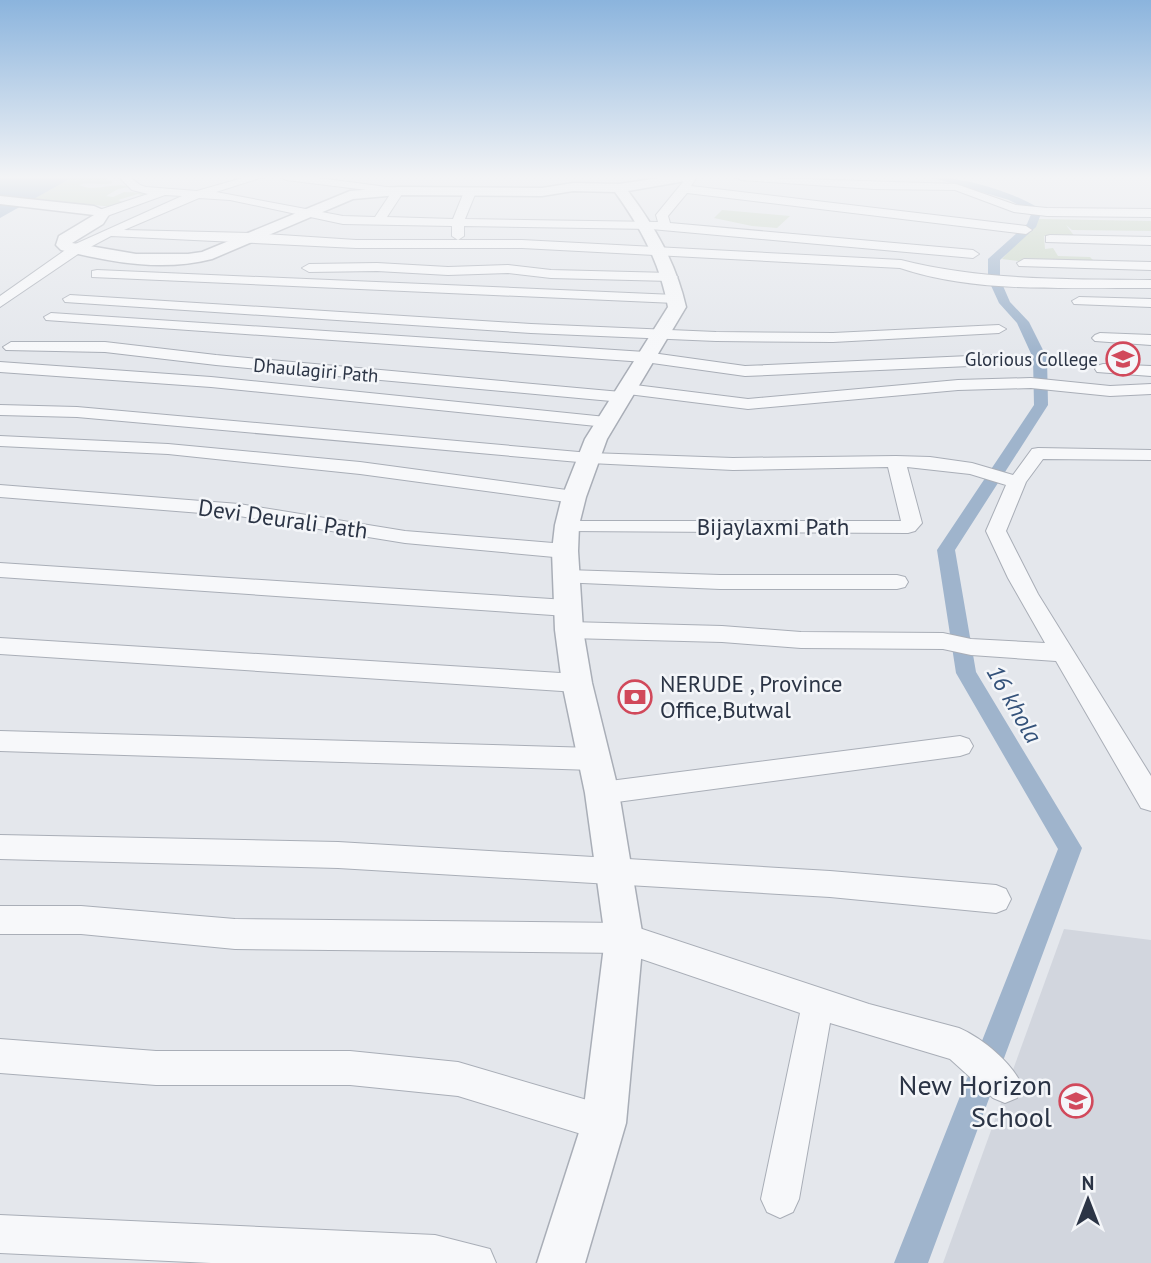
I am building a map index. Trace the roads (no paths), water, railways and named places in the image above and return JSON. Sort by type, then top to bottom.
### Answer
[{"type":"street","points":[[69,236],[64,239],[64,245],[115,258],[256,266]]},
{"type":"street","points":[[0,303],[76,249],[101,236]]},
{"type":"street","points":[[191,236],[356,244],[522,244],[901,264],[925,271],[1008,282],[1151,284]]},
{"type":"street","points":[[458,236],[458,245]]},
{"type":"street","points":[[556,236],[661,251]]},
{"type":"street","points":[[651,236],[661,251]]},
{"type":"street","points":[[561,1263],[604,1124],[624,938],[602,793],[577,683],[568,619],[568,537],[596,439],[677,307],[661,251],[661,236]]},
{"type":"street","points":[[97,274],[661,251],[813,236]]},
{"type":"street","points":[[830,236],[973,254]]},
{"type":"street","points":[[974,236],[1014,241]]},
{"type":"street","points":[[183,261],[206,256],[251,237]]},
{"type":"street","points":[[1050,239],[1151,241]]},
{"type":"street","points":[[294,268],[377,267],[447,271],[508,269],[551,274],[661,251]]},
{"type":"street","points":[[5,351],[41,325],[70,299],[76,288],[115,258]]},
{"type":"street","points":[[1024,263],[1151,266]]},
{"type":"street","points":[[70,299],[461,325],[652,346],[746,371],[992,360]]},
{"type":"street","points":[[1079,301],[1151,303]]},
{"type":"street","points":[[41,325],[110,319],[297,334],[652,346],[999,329]]},
{"type":"street","points":[[1100,338],[1151,340]]},
{"type":"street","name":"Dhaulagiri Path","points":[[5,351],[105,347],[618,403],[748,404],[958,385],[1031,383],[1110,391],[1151,390]]},
{"type":"street","points":[[0,367],[211,382],[618,403]]},
{"type":"street","points":[[1103,369],[1151,371]]},
{"type":"street","points":[[746,371],[748,404]]},
{"type":"street","points":[[0,410],[77,412],[590,458],[733,464],[896,461],[972,469],[1008,480]]},
{"type":"street","points":[[0,441],[168,449],[360,468],[568,537],[720,582],[897,582]]},
{"type":"street","points":[[1151,455],[1038,453],[1008,480],[996,531],[1030,603],[1064,653],[1151,800]]},
{"type":"street","name":"Bijaylaxmi Path","points":[[568,537],[908,527],[912,523],[896,461]]},
{"type":"street","name":"Devi Deurali Path","points":[[0,491],[239,509],[405,537],[568,537]]},
{"type":"street","points":[[0,570],[801,640],[943,641],[971,647],[1064,653]]},
{"type":"street","points":[[0,646],[577,683]]},
{"type":"street","points":[[0,741],[593,759]]},
{"type":"street","points":[[602,793],[960,746]]},
{"type":"street","points":[[0,847],[338,855],[830,884],[996,899]]},
{"type":"street","points":[[0,920],[81,920],[235,934],[624,938],[869,1020],[959,1045],[1005,1086]]},
{"type":"street","points":[[780,1199],[818,1002]]},
{"type":"street","points":[[0,1056],[156,1068],[350,1068],[457,1079],[604,1124]]},
{"type":"street","points":[[0,1234],[435,1254],[476,1263]]},
{"type":"waterway","name":"16 khola","points":[[911,1263],[1070,848],[966,673],[946,550],[1041,405],[1040,358],[1023,322],[1005,303],[994,279],[994,259],[1020,236]]},
{"type":"place","name":"Glorious College","points":[[1123,359]]},
{"type":"place","name":"NERUDE , Province Office,Butwal","points":[[635,697]]},
{"type":"place","name":"New Horizon School","points":[[1076,1101]]}]
